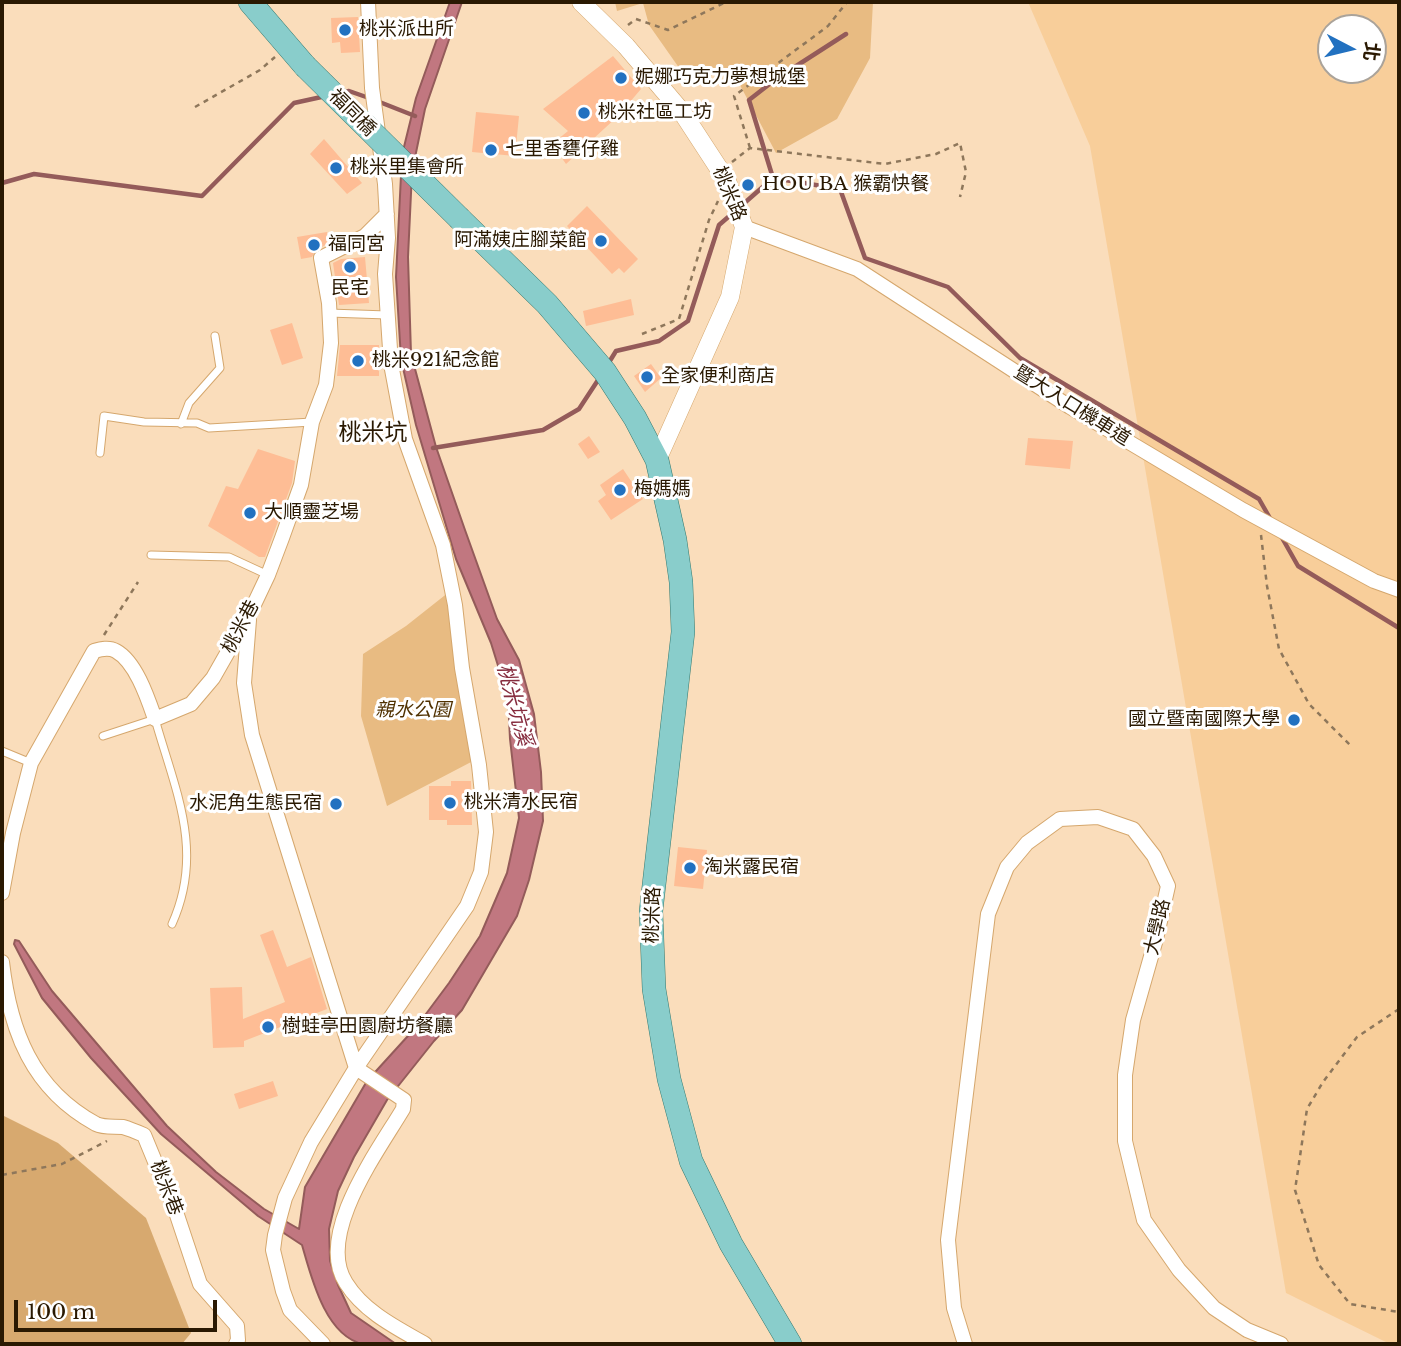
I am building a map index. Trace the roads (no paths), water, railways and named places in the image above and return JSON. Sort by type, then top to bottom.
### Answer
[{"type":"main road","name":"福同橋","points":[[250,2],[305,65],[460,219]]},
{"type":"main road","name":"桃米路","points":[[460,219],[547,304],[605,372],[635,418],[657,460],[676,540],[683,632],[651,911],[654,989],[669,1079],[691,1161],[731,1244],[790,1344]]},
{"type":"street","points":[[323,1344],[290,1310],[283,1292],[274,1250],[275,1235],[285,1198],[311,1142],[467,906],[481,872],[486,832],[479,765],[462,668],[455,605],[443,545],[405,439],[391,364],[387,315],[387,214],[372,88],[368,2]]},
{"type":"street","name":"桃米路","points":[[581,2],[615,35],[682,112],[724,175],[744,227],[730,297],[657,460]]},
{"type":"street","name":"桃米巷","points":[[155,719],[191,704],[213,678],[268,575],[301,485],[312,422],[326,385],[331,343],[321,258],[365,236],[387,214]]},
{"type":"street","name":"暨大入口機車道","points":[[744,227],[857,269],[1070,407],[1259,519],[1374,581],[1399,590]]},
{"type":"street","points":[[250,613],[244,683],[252,736],[361,1070],[404,1100],[403,1109],[347,1203],[336,1253],[339,1271],[347,1286],[377,1316],[425,1344]]},
{"type":"street","points":[[2,893],[13,833],[31,763],[94,651],[105,648],[117,651],[145,689],[155,719]]},
{"type":"street","name":"大學路","points":[[965,1344],[954,1308],[948,1240],[988,914],[1007,867],[1027,843],[1060,819],[1098,817],[1133,830],[1154,856],[1168,886],[1133,1020],[1125,1074],[1125,1141],[1144,1220],[1179,1270],[1214,1308],[1247,1330],[1281,1344]]},
{"type":"street","name":"桃米巷","points":[[2,962],[7,1002],[17,1035],[41,1078],[54,1093],[99,1125],[123,1127],[144,1135],[177,1215],[200,1284],[237,1326],[236,1344]]},
{"type":"lane","points":[[329,313],[387,315]]},
{"type":"lane","points":[[181,424],[189,403],[220,368],[215,335]]},
{"type":"lane","points":[[100,453],[104,416],[144,422],[197,424],[209,428],[312,422]]},
{"type":"lane","points":[[151,555],[229,557],[268,575]]},
{"type":"lane","points":[[103,736],[155,719],[183,813],[186,882],[182,902],[172,924]]},
{"type":"lane","points":[[2,751],[31,763]]},
{"type":"water","name":"桃米坑溪","points":[[450,2],[462,2],[425,109],[412,172],[408,257],[411,354],[436,447],[465,530],[497,619],[519,660],[534,714],[541,772],[543,821],[517,916],[462,1010],[387,1100],[338,1191],[329,1229],[330,1261],[338,1285],[351,1313],[396,1344],[371,1345],[350,1339],[329,1317],[315,1288],[302,1245],[258,1216],[161,1134],[91,1058],[42,998],[14,944],[15,940],[19,941],[52,991],[167,1126],[216,1172],[264,1209],[299,1229],[305,1187],[367,1081],[417,1026],[480,936],[507,873],[519,818],[508,698],[491,643],[456,559],[416,425],[401,359],[396,277],[402,155],[416,98]]},
{"type":"waterway","points":[[773,178],[749,100],[776,79],[846,34]]},
{"type":"waterway","points":[[341,93],[349,91],[369,98]]},
{"type":"waterway","points":[[2,183],[34,174],[202,196],[294,103],[326,96]]},
{"type":"waterway","points":[[377,101],[415,116]]},
{"type":"waterway","points":[[741,206],[773,178],[840,189],[865,258],[948,287],[1020,358],[1259,499],[1271,520]]},
{"type":"waterway","points":[[608,364],[616,351],[659,341],[688,321],[719,225],[734,212]]},
{"type":"waterway","points":[[433,448],[543,430],[579,409],[600,377]]},
{"type":"waterway","points":[[1281,536],[1298,566],[1399,628]]},
{"type":"place","name":"桃米派出所","points":[[345,30]]},
{"type":"place","name":"妮娜巧克力夢想城堡","points":[[621,78]]},
{"type":"place","name":"桃米社區工坊","points":[[584,113]]},
{"type":"place","name":"七里香甕仔雞","points":[[491,150]]},
{"type":"place","name":"桃米里集會所","points":[[336,168]]},
{"type":"place","name":"HOU BA 猴霸快餐","points":[[748,185]]},
{"type":"place","name":"阿滿姨庄腳菜館","points":[[601,241]]},
{"type":"place","name":"福同宮","points":[[314,245]]},
{"type":"place","name":"民宅","points":[[350,267]]},
{"type":"place","name":"桃米921紀念館","points":[[358,361]]},
{"type":"place","name":"全家便利商店","points":[[647,377]]},
{"type":"place","name":"梅媽媽","points":[[620,490]]},
{"type":"place","name":"大順靈芝場","points":[[250,513]]},
{"type":"place","name":"國立暨南國際大學","points":[[1294,720]]},
{"type":"place","name":"桃米清水民宿","points":[[450,803]]},
{"type":"place","name":"水泥角生態民宿","points":[[336,804]]},
{"type":"place","name":"淘米露民宿","points":[[690,868]]},
{"type":"place","name":"樹蛙亭田園廚坊餐廳","points":[[268,1027]]},
{"type":"district","name":"桃米坑","points":[[373,434]]},
{"type":"park label","name":"親水公園","points":[[413,711]]}]
